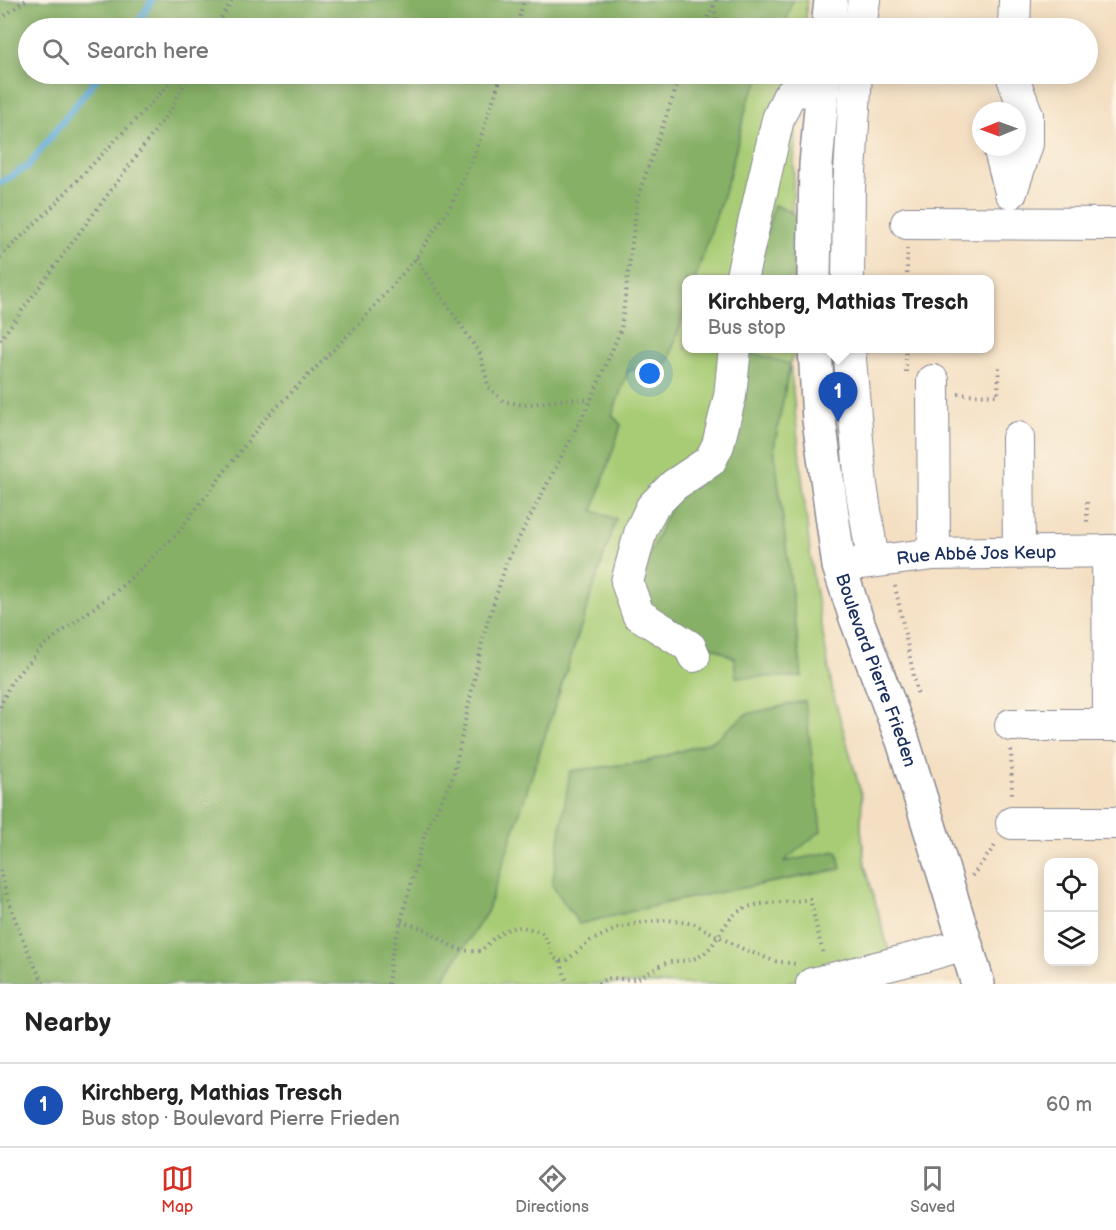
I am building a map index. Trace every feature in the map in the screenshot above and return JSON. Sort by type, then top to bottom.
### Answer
[{"type":"main road","points":[[829,18],[831,0]]},
{"type":"main road","points":[[814,275],[816,165],[823,84]]},
{"type":"main road","name":"Boulevard Pierre Frieden","points":[[815,353],[819,420],[838,566],[903,741],[978,984]]},
{"type":"street","points":[[861,18],[864,0]]},
{"type":"street","points":[[1014,18],[1015,0]]},
{"type":"street","points":[[742,275],[778,119],[788,97],[797,90],[819,84]]},
{"type":"street","points":[[848,275],[849,189],[855,84]]},
{"type":"street","points":[[1004,102],[1010,84]]},
{"type":"street","points":[[1016,84],[1023,102]]},
{"type":"street","points":[[1026,110],[1028,115],[1026,147]]},
{"type":"street","points":[[1001,156],[1011,192],[1023,156]]},
{"type":"street","points":[[907,223],[1116,224]]},
{"type":"street","points":[[694,656],[690,647],[638,614],[627,582],[641,530],[652,507],[674,485],[710,461],[718,445],[730,396],[734,353]]},
{"type":"street","points":[[849,353],[861,485],[873,561]]},
{"type":"street","points":[[933,388],[934,554]]},
{"type":"street","points":[[1018,438],[1019,551]]},
{"type":"street","points":[[1011,725],[1112,716],[1112,551]]},
{"type":"street","name":"Rue Abbé Jos Keup","points":[[838,566],[934,554],[1112,551]]},
{"type":"street","points":[[1012,823],[1116,823]]},
{"type":"street","points":[[821,976],[924,956],[965,944]]},
{"type":"path","points":[[0,19],[26,0]]},
{"type":"path","points":[[220,18],[232,0]]},
{"type":"path","points":[[519,18],[524,0]]},
{"type":"path","points":[[707,18],[716,0]]},
{"type":"path","points":[[714,5],[716,18]]},
{"type":"path","points":[[0,257],[48,211],[169,84]]},
{"type":"path","points":[[0,340],[172,108],[184,84]]},
{"type":"path","points":[[0,707],[11,682],[43,646],[119,589],[177,534],[264,420],[359,324],[416,258],[450,207],[476,151],[499,84]]},
{"type":"path","points":[[388,984],[391,957],[425,833],[453,777],[484,634],[507,561],[591,400],[621,329],[638,196],[677,84]]},
{"type":"path","points":[[416,258],[480,354],[489,388],[503,401],[524,405],[568,399],[591,400]]},
{"type":"path","points":[[933,388],[998,395],[999,363]]},
{"type":"path","points":[[0,870],[6,894],[33,963],[44,984]]},
{"type":"path","points":[[598,984],[609,977],[635,979],[644,977],[663,964],[696,958],[711,948],[734,915],[751,905],[790,903],[810,899],[821,976]]},
{"type":"path","points":[[401,922],[423,929],[444,943],[467,952],[481,951],[509,927],[528,927],[544,934],[554,958],[560,961],[567,960],[591,941],[618,928],[643,922],[668,920],[694,924],[743,949],[774,961],[804,966],[821,976]]},
{"type":"path","points":[[560,961],[568,984]]},
{"type":"green space","points":[[0,0],[792,0],[788,18],[18,18],[18,84],[757,84],[748,101],[728,180],[696,275],[682,275],[682,319],[668,363],[628,371],[612,415],[621,425],[593,511],[616,519],[487,912],[440,984],[0,984]]},
{"type":"green space","points":[[792,0],[807,0],[806,18],[788,18]]},
{"type":"green space","points":[[757,84],[800,84],[792,212],[774,205],[755,275],[697,275],[728,180],[748,101]]},
{"type":"green space","points":[[774,205],[795,214],[795,275],[755,275]]},
{"type":"green space","points":[[682,319],[682,353],[794,353],[790,364],[812,571],[833,693],[862,797],[861,828],[865,865],[890,955],[781,984],[440,984],[487,912],[616,520],[593,511],[621,425],[612,415],[628,371],[668,363]],"holes":[[[790,364],[774,447],[802,677],[734,658],[648,612]],[[747,714],[782,863],[837,851],[841,869],[679,900],[579,924],[570,771],[645,762],[713,741]]]},
{"type":"green space","points":[[744,353],[790,364],[774,447],[802,677],[736,677],[734,658],[648,612],[636,585],[674,499],[704,479]]},
{"type":"green space","points":[[805,701],[821,831],[783,862],[837,851],[841,869],[679,900],[579,924],[552,885],[570,771],[645,762],[713,741],[747,714]]},
{"type":"waterway","points":[[141,18],[152,0]]},
{"type":"waterway","points":[[0,183],[28,166],[92,84]]},
{"type":"place","name":"Kirchberg, Mathias Tresch","points":[[838,422]]}]
